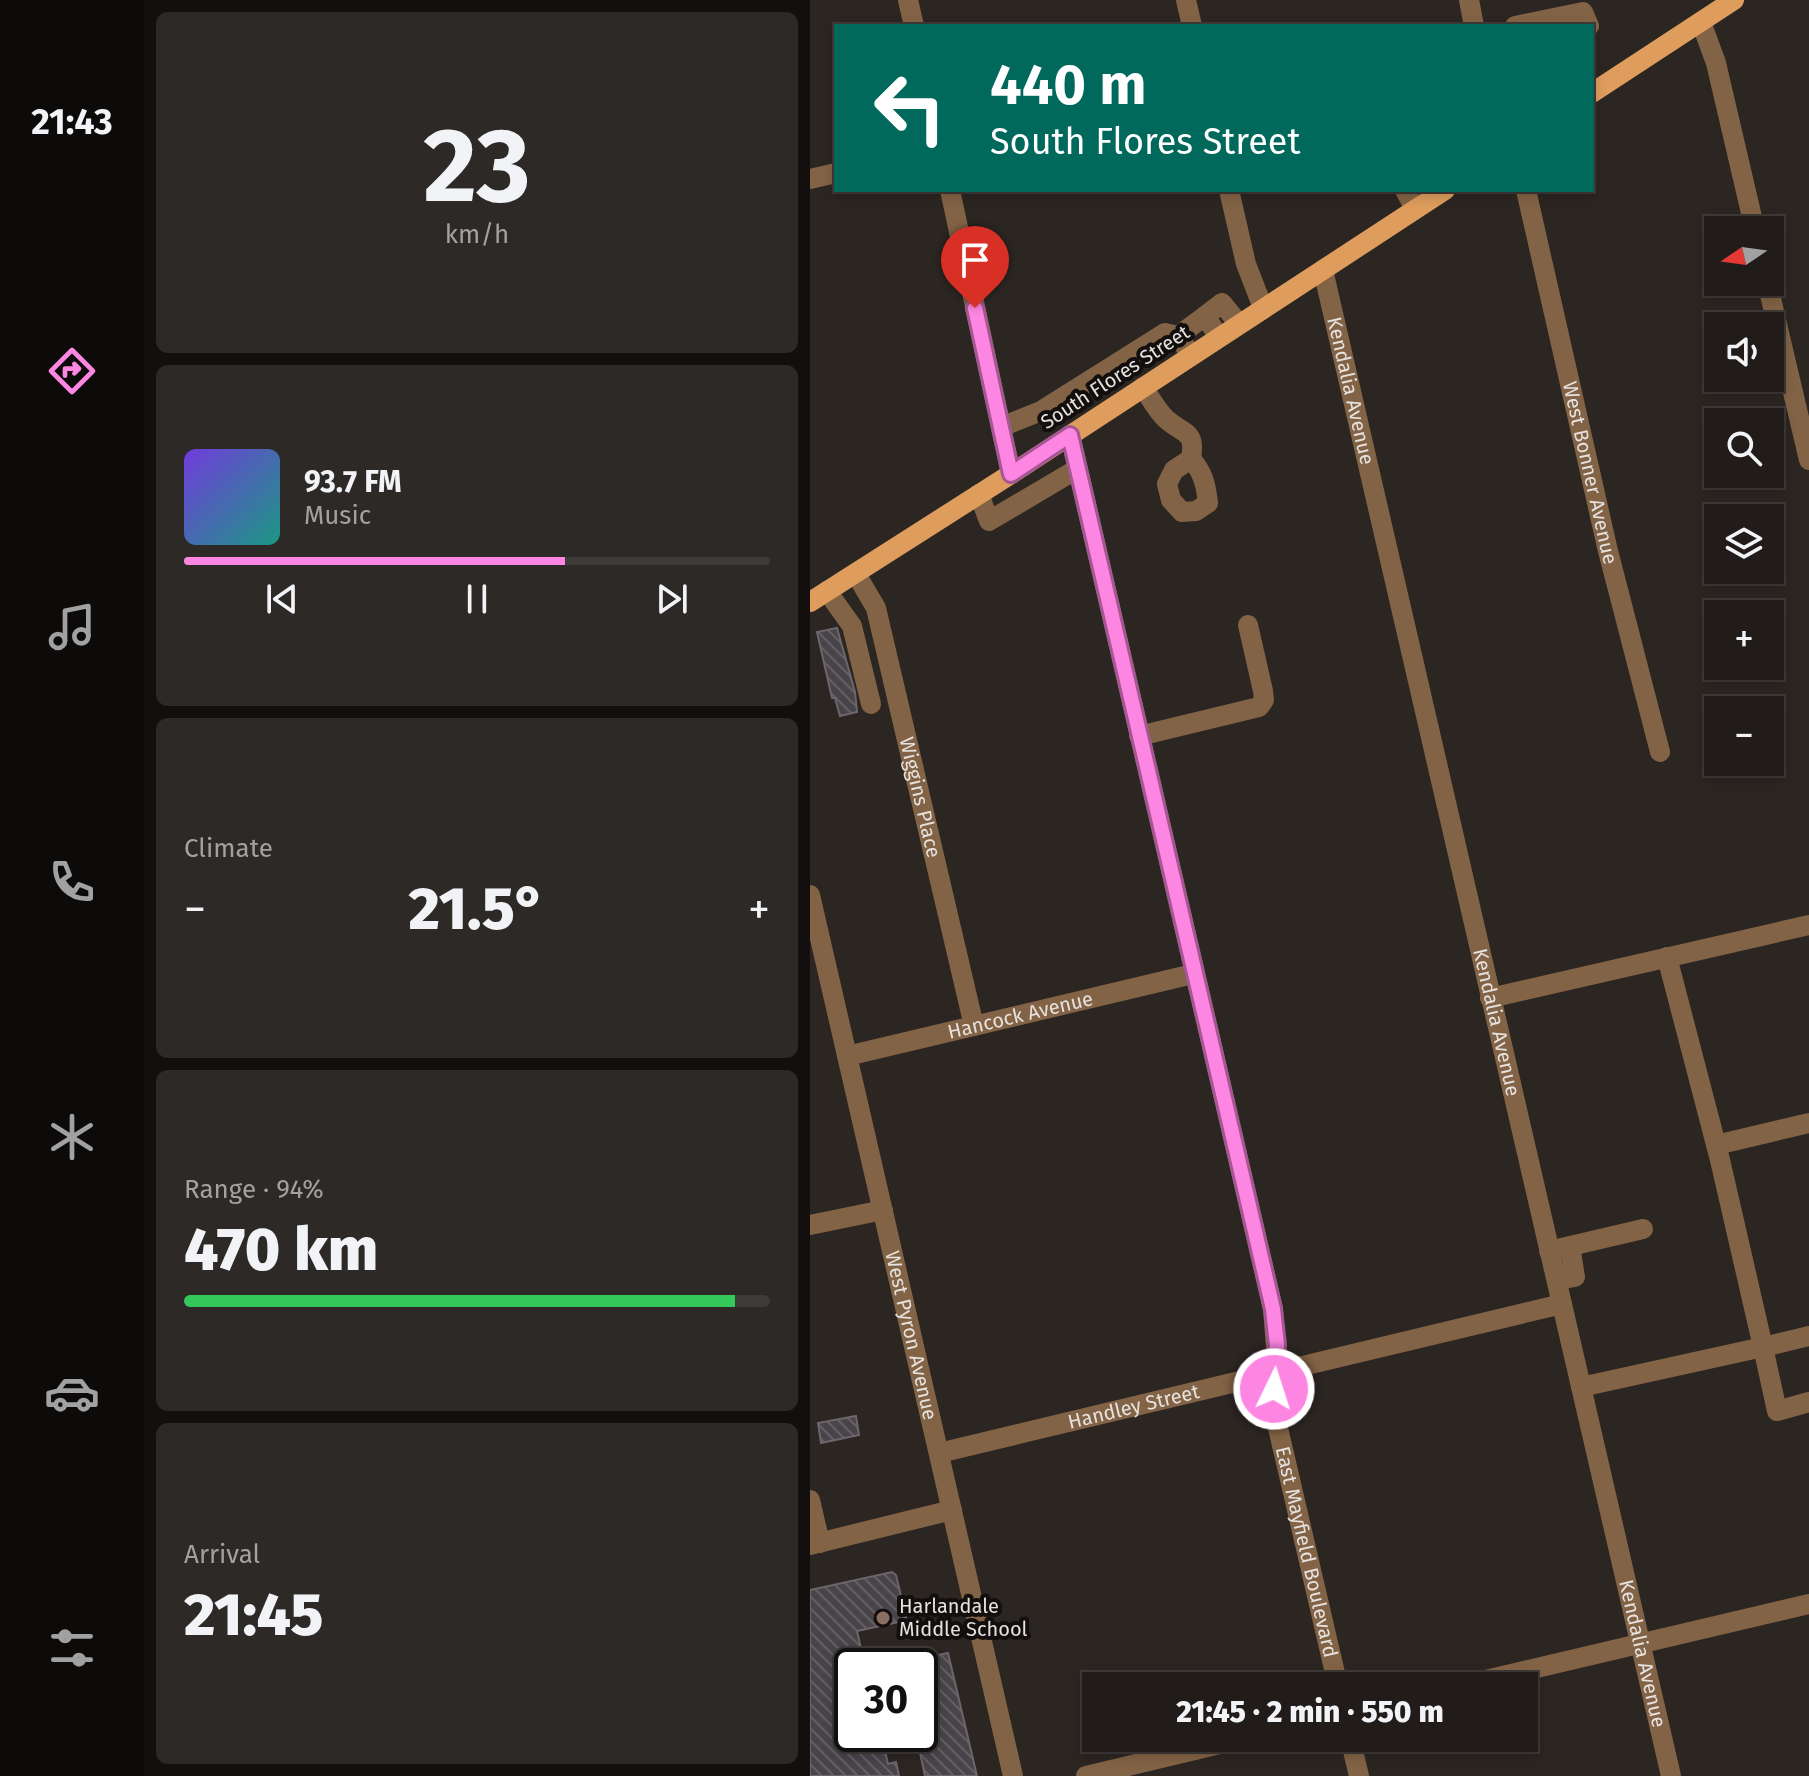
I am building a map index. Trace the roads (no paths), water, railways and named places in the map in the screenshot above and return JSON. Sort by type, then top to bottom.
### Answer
[{"type":"main road","points":[[1594,92],[1734,0]]},
{"type":"main road","name":"South Flores Street","points":[[819,597],[1442,192]]},
{"type":"street","points":[[908,0],[914,24]]},
{"type":"street","points":[[1186,0],[1192,24]]},
{"type":"street","points":[[1469,0],[1474,24]]},
{"type":"street","points":[[1525,24],[1583,12],[1588,24]]},
{"type":"street","points":[[1701,22],[1716,63],[1752,216]]},
{"type":"street","points":[[810,179],[834,173]]},
{"type":"street","points":[[950,192],[1011,474]]},
{"type":"street","points":[[1229,192],[1251,281],[1263,308]]},
{"type":"street","points":[[1406,192],[1415,209]]},
{"type":"street","name":"West Bonner Avenue","points":[[1526,192],[1608,551],[1660,752]]},
{"type":"street","name":"Kendalia Avenue","points":[[1323,270],[1671,1776]]},
{"type":"street","points":[[1178,336],[1251,281]]},
{"type":"street","points":[[1770,296],[1809,460]]},
{"type":"street","points":[[1222,303],[1239,324]]},
{"type":"street","points":[[1205,316],[1219,337]]},
{"type":"street","points":[[1001,427],[1041,411],[1165,333],[1178,336],[1191,355]]},
{"type":"street","points":[[1143,387],[1165,418],[1189,434],[1194,444],[1191,459]]},
{"type":"street","name":"East Mayfield Boulevard","points":[[1070,435],[1273,1309],[1276,1328],[1275,1415],[1335,1672]]},
{"type":"street","points":[[979,494],[989,521],[1077,469]]},
{"type":"street","name":"Wiggins Place","points":[[856,574],[876,608],[974,1026]]},
{"type":"street","points":[[819,597],[852,626],[871,704]]},
{"type":"street","points":[[1139,736],[1259,707],[1264,700],[1263,691],[1248,625]]},
{"type":"street","points":[[857,647],[884,641]]},
{"type":"street","name":"West Pyron Avenue","points":[[810,895],[1013,1776]]},
{"type":"street","points":[[1490,998],[1809,925]]},
{"type":"street","points":[[1667,957],[1716,1145],[1777,1411],[1809,1402]]},
{"type":"street","name":"Hancock Avenue","points":[[847,1056],[1193,974]]},
{"type":"street","points":[[1716,1145],[1809,1123]]},
{"type":"street","points":[[818,1218],[883,1210]]},
{"type":"street","points":[[1549,1251],[1643,1229]]},
{"type":"street","points":[[1557,1280],[1575,1277],[1570,1246]]},
{"type":"street","name":"Handley Street","points":[[939,1453],[1562,1304]]},
{"type":"street","points":[[1581,1387],[1809,1336]]},
{"type":"street","points":[[810,1500],[815,1544],[952,1510]]},
{"type":"street","points":[[1517,1672],[1809,1604]]},
{"type":"street","points":[[1086,1776],[1186,1752]]},
{"type":"street","points":[[1353,1752],[1359,1776]]},
{"type":"place","name":"Harlandale Middle School","points":[[883,1618]]}]
